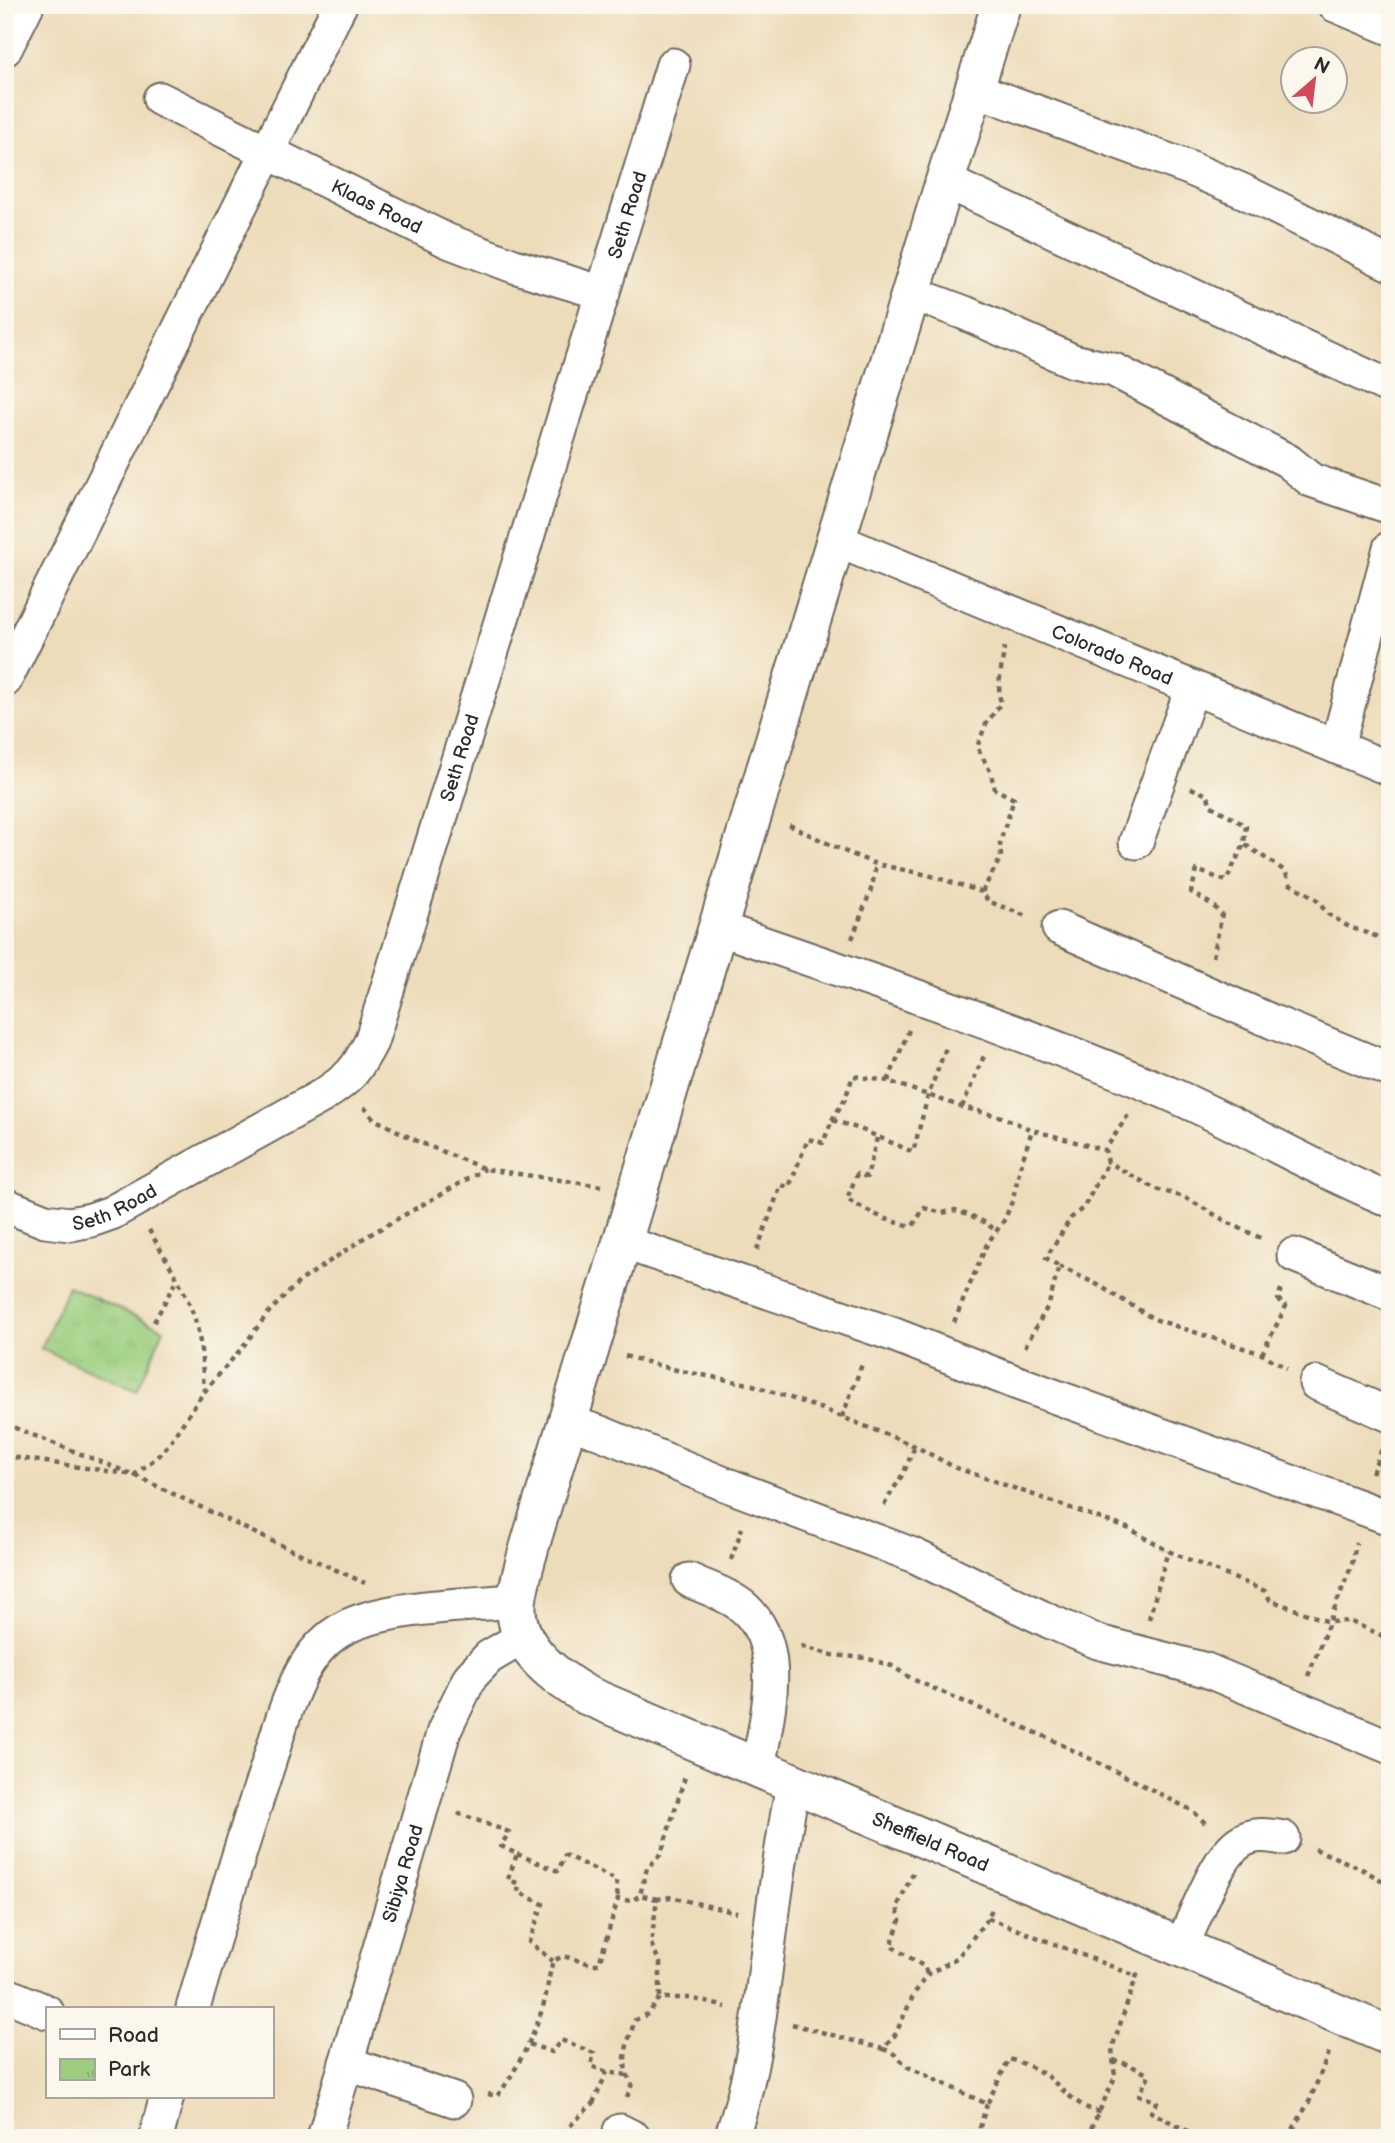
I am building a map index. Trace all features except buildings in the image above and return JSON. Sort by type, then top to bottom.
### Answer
[{"type":"street","points":[[5,49],[27,5]]},
{"type":"street","points":[[5,680],[340,5]]},
{"type":"street","points":[[193,2007],[287,1708],[301,1673],[320,1644],[340,1630],[371,1617],[401,1612],[520,1619],[524,1566],[945,181],[1001,5]]},
{"type":"street","points":[[1336,5],[1390,27]]},
{"type":"street","name":"Seth Road","points":[[5,1205],[45,1221],[70,1224],[111,1213],[323,1096],[346,1080],[360,1063],[371,1042],[673,65]]},
{"type":"street","points":[[974,89],[1189,168],[1243,191],[1390,264]]},
{"type":"street","name":"Klaas Road","points":[[160,99],[448,241],[514,266],[603,293]]},
{"type":"street","points":[[945,181],[1390,387]]},
{"type":"street","points":[[911,293],[965,313],[1073,361],[1114,370],[1288,461],[1311,480],[1390,507]]},
{"type":"street","name":"Colorado Road","points":[[836,540],[1390,769]]},
{"type":"street","points":[[1337,747],[1390,548]]},
{"type":"street","points":[[1136,842],[1192,688]]},
{"type":"street","points":[[718,928],[841,970],[1146,1083],[1207,1110],[1345,1181],[1390,1200]]},
{"type":"street","points":[[1059,928],[1390,1070]]},
{"type":"street","points":[[622,1242],[873,1328],[1376,1512]]},
{"type":"street","points":[[1294,1255],[1390,1294]]},
{"type":"street","points":[[1316,1383],[1387,1430]]},
{"type":"street","points":[[567,1422],[873,1539],[934,1565],[1077,1634],[1120,1649],[1206,1670],[1390,1747]]},
{"type":"street","points":[[689,1580],[740,1605],[755,1619],[765,1636],[770,1655],[770,1682],[758,1769]]},
{"type":"street","name":"Sheffield Road","points":[[520,1619],[545,1668],[586,1695],[1390,2036]]},
{"type":"street","name":"Sibiya Road","points":[[324,2138],[444,1731],[470,1678],[520,1619]]},
{"type":"street","points":[[731,2138],[742,2108],[760,2017],[793,1784]]},
{"type":"street","points":[[1167,1942],[1230,1850],[1241,1841],[1254,1836],[1283,1838]]},
{"type":"street","points":[[5,1994],[46,2012]]},
{"type":"street","points":[[346,2063],[454,2100]]},
{"type":"street","points":[[156,2138],[166,2098]]},
{"type":"path","points":[[982,892],[1001,856],[1000,842],[1014,799],[995,789],[990,771],[977,747],[986,724],[1002,703],[998,692],[1011,613]]},
{"type":"path","points":[[1159,777],[1208,794],[1210,805],[1246,827],[1244,844],[1226,881],[1197,870],[1192,884],[1191,892],[1222,914],[1214,955],[1202,990]]},
{"type":"path","points":[[755,806],[798,831],[876,864],[928,875],[982,892],[988,901],[1059,928]]},
{"type":"path","points":[[1244,844],[1285,871],[1290,884],[1314,897],[1328,914],[1349,927],[1390,942]]},
{"type":"path","points":[[841,970],[864,910],[876,864]]},
{"type":"path","points":[[888,1081],[920,999]]},
{"type":"path","points":[[832,1120],[913,1152],[928,1096],[959,1013]]},
{"type":"path","points":[[962,1107],[994,1026]]},
{"type":"path","points":[[734,1281],[744,1264],[754,1257],[781,1185],[789,1187],[808,1139],[823,1143],[853,1076],[888,1081],[962,1107],[1002,1117],[1032,1130],[1105,1150]]},
{"type":"path","points":[[1146,1083],[1105,1150],[1108,1162],[1084,1207],[1071,1218],[1046,1258],[1154,1319],[1262,1354],[1316,1383]]},
{"type":"path","points":[[361,1104],[374,1119],[419,1142],[485,1169],[604,1186]]},
{"type":"path","points":[[940,1353],[974,1273],[1005,1219],[1032,1130]]},
{"type":"path","points":[[877,1138],[867,1177],[857,1174],[847,1199],[883,1219],[900,1224],[914,1226],[924,1208],[942,1213],[955,1210],[968,1214],[996,1231]]},
{"type":"path","points":[[1108,1162],[1156,1189],[1184,1197],[1229,1223],[1282,1246],[1294,1255],[1285,1268],[1278,1299],[1286,1306],[1262,1354]]},
{"type":"path","points":[[5,1456],[134,1475],[168,1445],[204,1392],[268,1312],[299,1282],[364,1238],[485,1169]]},
{"type":"path","points":[[147,1226],[192,1311],[201,1349],[204,1392]]},
{"type":"path","points":[[1015,1382],[1026,1342],[1049,1304],[1059,1266]]},
{"type":"path","points":[[154,1322],[177,1279]]},
{"type":"path","points":[[842,1417],[873,1328]]},
{"type":"path","points":[[590,1347],[672,1369],[752,1385],[842,1417],[915,1446],[954,1466],[1130,1529],[1168,1551],[1265,1591],[1270,1600],[1329,1622],[1349,1621],[1390,1639]]},
{"type":"path","points":[[5,1424],[134,1475],[261,1536],[363,1580],[401,1612]]},
{"type":"path","points":[[1296,1706],[1352,1564],[1376,1512],[1378,1456],[1387,1430]]},
{"type":"path","points":[[873,1539],[881,1510],[904,1472],[915,1446]]},
{"type":"path","points":[[720,1594],[754,1495]]},
{"type":"path","points":[[1144,1654],[1151,1608],[1168,1551]]},
{"type":"path","points":[[765,1636],[832,1655],[866,1658],[892,1666],[912,1679],[1046,1737],[1193,1811],[1230,1850]]},
{"type":"path","points":[[618,1899],[632,1901],[640,1895],[647,1868],[661,1854],[675,1802],[698,1744]]},
{"type":"path","points":[[421,1810],[457,1821],[460,1814],[509,1832],[501,1846],[558,1871],[565,1855],[616,1880],[618,1899],[599,1964],[563,1956],[553,1962],[545,1998],[529,2043],[506,2086],[498,2096],[469,2094],[454,2100]]},
{"type":"path","points":[[1283,1838],[1360,1868],[1390,1885]]},
{"type":"path","points":[[925,1839],[897,1907],[900,1920],[891,1946],[925,1967],[927,1975]]},
{"type":"path","points":[[517,1854],[508,1879],[519,1884],[518,1892],[543,1904],[529,1942],[553,1962]]},
{"type":"path","points":[[883,2049],[895,2035],[914,1994],[927,1975],[958,1957],[988,1918],[1006,1874]]},
{"type":"path","points":[[640,1895],[656,1899],[671,1897],[772,1922]]},
{"type":"path","points":[[627,2135],[620,2113],[632,2084],[626,2075],[624,2064],[635,2020],[648,2014],[660,1998],[660,1963],[650,1944],[656,1899]]},
{"type":"path","points":[[988,1918],[1136,1976]]},
{"type":"path","points":[[1087,2138],[1115,2077],[1112,2048],[1136,1976],[1167,1942]]},
{"type":"path","points":[[660,1998],[690,1998],[883,2049],[892,2052],[908,2067],[987,2104]]},
{"type":"path","points":[[1288,2138],[1310,2100],[1344,2017]]},
{"type":"path","points":[[529,2043],[552,2052],[561,2040],[594,2053],[591,2066],[626,2075]]},
{"type":"path","points":[[1000,2138],[979,2130],[987,2104],[1009,2059],[1039,2071],[1081,2105],[1100,2112]]},
{"type":"path","points":[[1113,2060],[1130,2065],[1149,2076],[1139,2095],[1157,2102],[1151,2112],[1201,2138]]},
{"type":"path","points":[[593,2103],[607,2072]]},
{"type":"green space","points":[[68,1286],[164,1329],[137,1391],[41,1349]]}]
